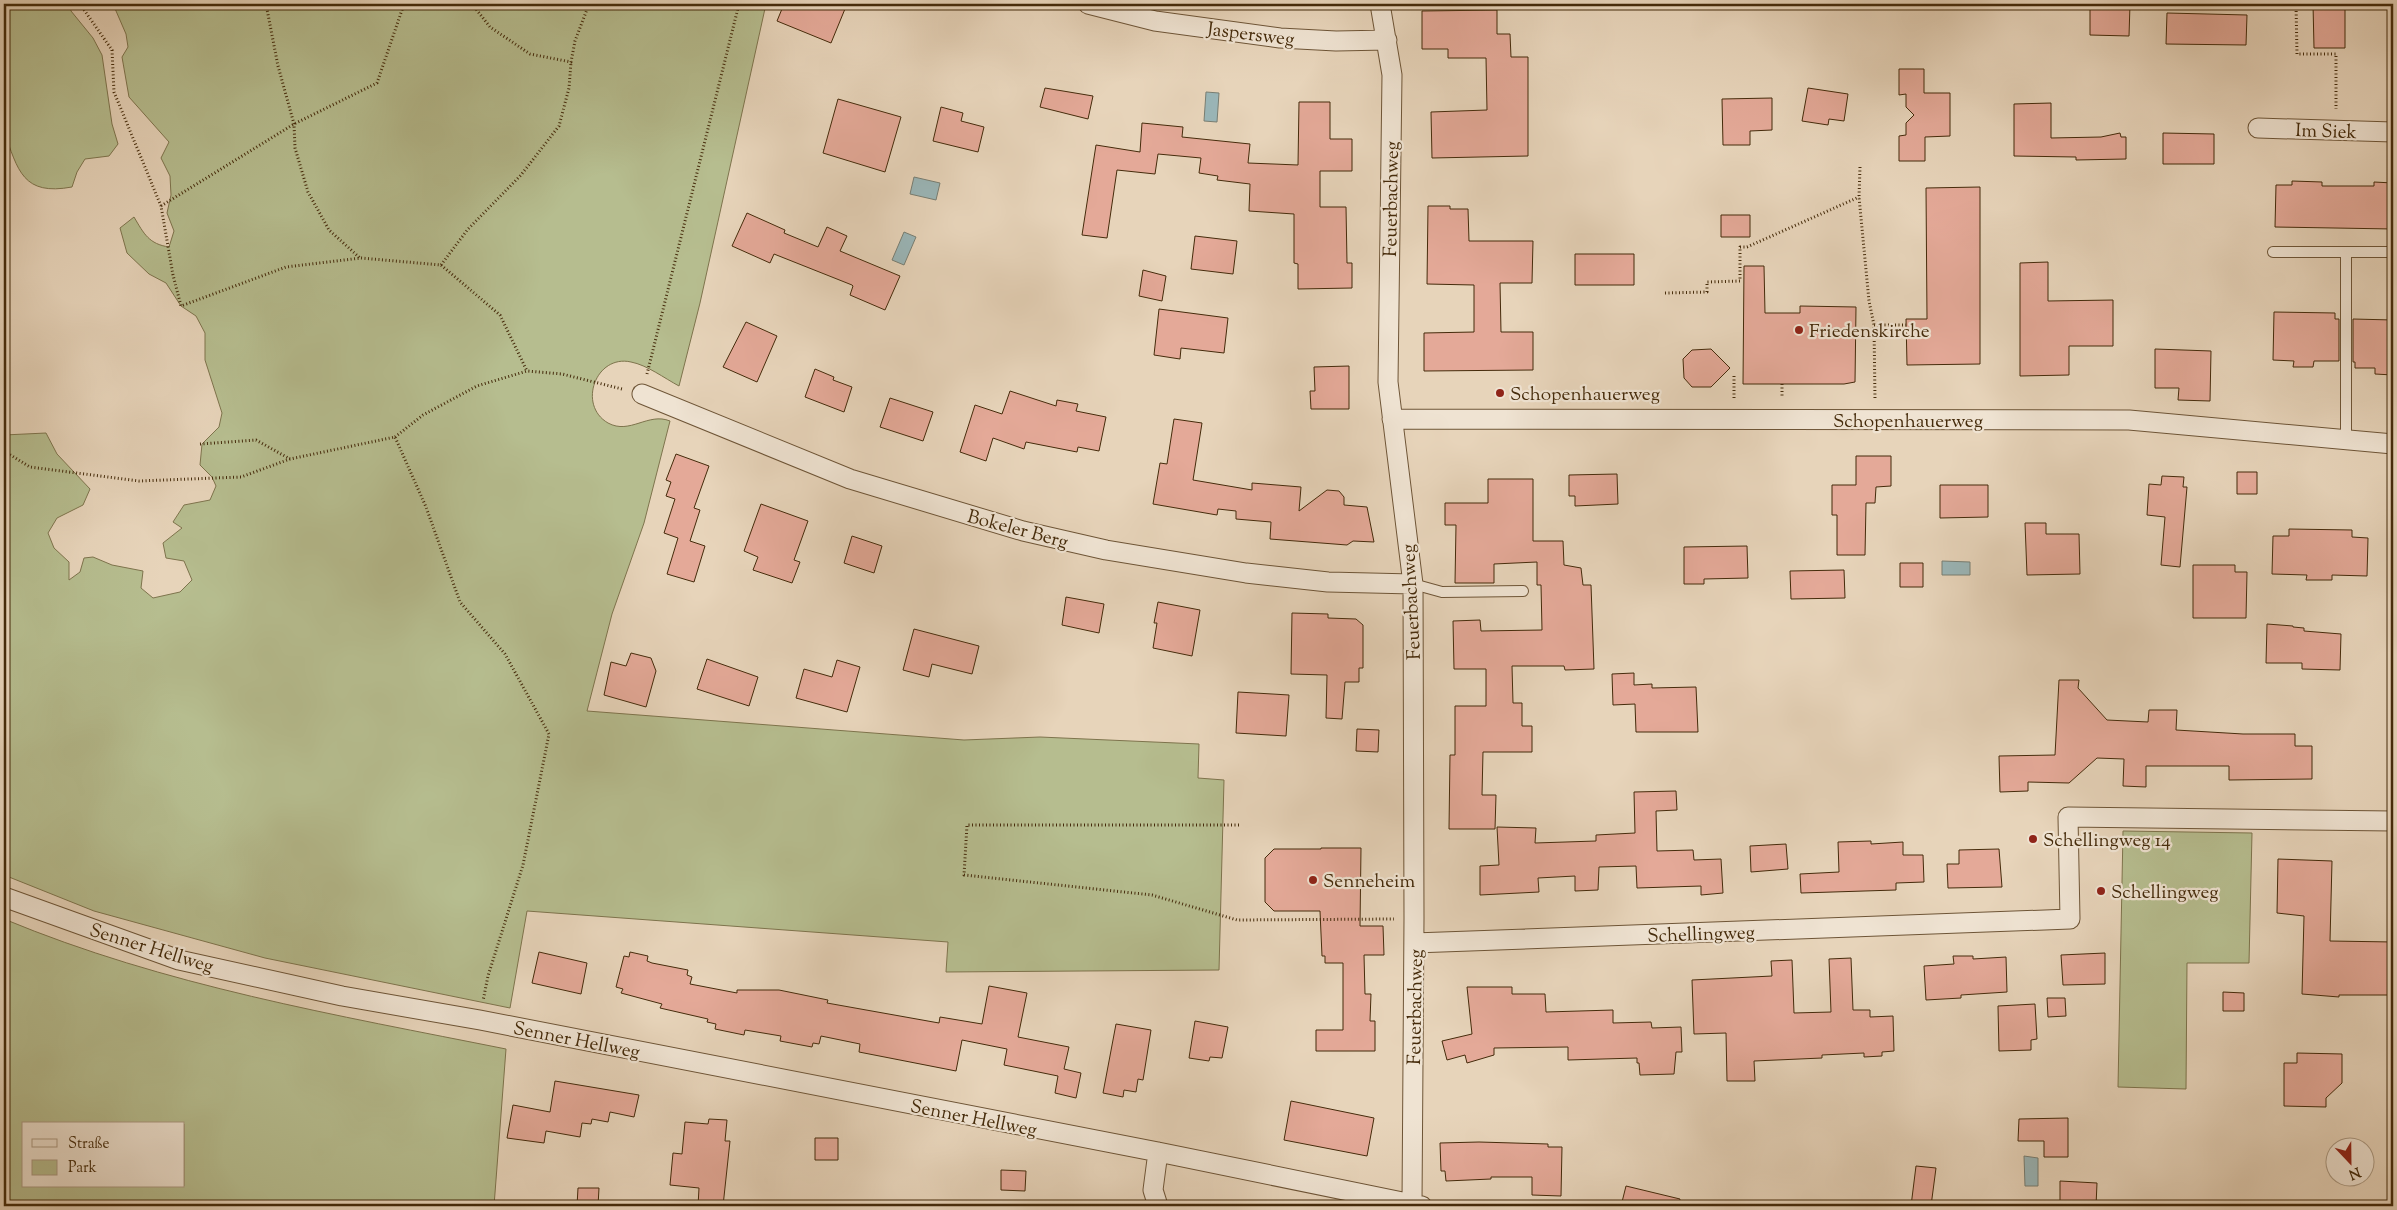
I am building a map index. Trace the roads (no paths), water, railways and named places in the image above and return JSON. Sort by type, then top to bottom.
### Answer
[{"type":"street","name":"Jaspersweg","points":[[1088,4],[1156,21],[1280,38],[1336,41],[1387,40]]},
{"type":"street","name":"Feuerbachweg","points":[[1380,4],[1392,75],[1387,340],[1388,382],[1413,584],[1417,1205]]},
{"type":"street","name":"Im Siek","points":[[2258,128],[2393,132]]},
{"type":"street","name":"Bokeler Berg","points":[[642,394],[850,479],[1023,531],[1106,550],[1246,573],[1328,582],[1413,584]]},
{"type":"street","name":"Schopenhauerweg","points":[[1392,419],[2129,420],[2393,444]]},
{"type":"street","name":"Schellingweg","points":[[1414,943],[2070,919],[2068,817],[2393,821]]},
{"type":"street","name":"Senner Hellweg","points":[[4,897],[179,960],[342,996],[480,1020],[1158,1152],[1417,1205]]},
{"type":"street","points":[[1158,1152],[1153,1190],[1158,1206]]},
{"type":"lane","points":[[2273,252],[2393,252]]},
{"type":"lane","points":[[2346,252],[2346,440]]},
{"type":"lane","points":[[1413,584],[1442,592],[1523,591]]},
{"type":"water","points":[[1206,92],[1219,93],[1217,122],[1204,121]]},
{"type":"water","points":[[914,177],[940,183],[936,200],[910,194]]},
{"type":"water","points":[[904,232],[916,237],[904,265],[892,260]]},
{"type":"water","points":[[1942,561],[1970,562],[1970,575],[1942,575]]},
{"type":"water","points":[[2024,1156],[2038,1158],[2038,1186],[2025,1186]]},
{"type":"place","name":"Friedenskirche","points":[[1799,330]]},
{"type":"place","name":"Schopenhauerweg","points":[[1500,393]]},
{"type":"place","name":"Schellingweg 14","points":[[2033,839]]},
{"type":"place","name":"Senneheim","points":[[1313,880]]},
{"type":"place","name":"Schellingweg","points":[[2101,891]]}]
